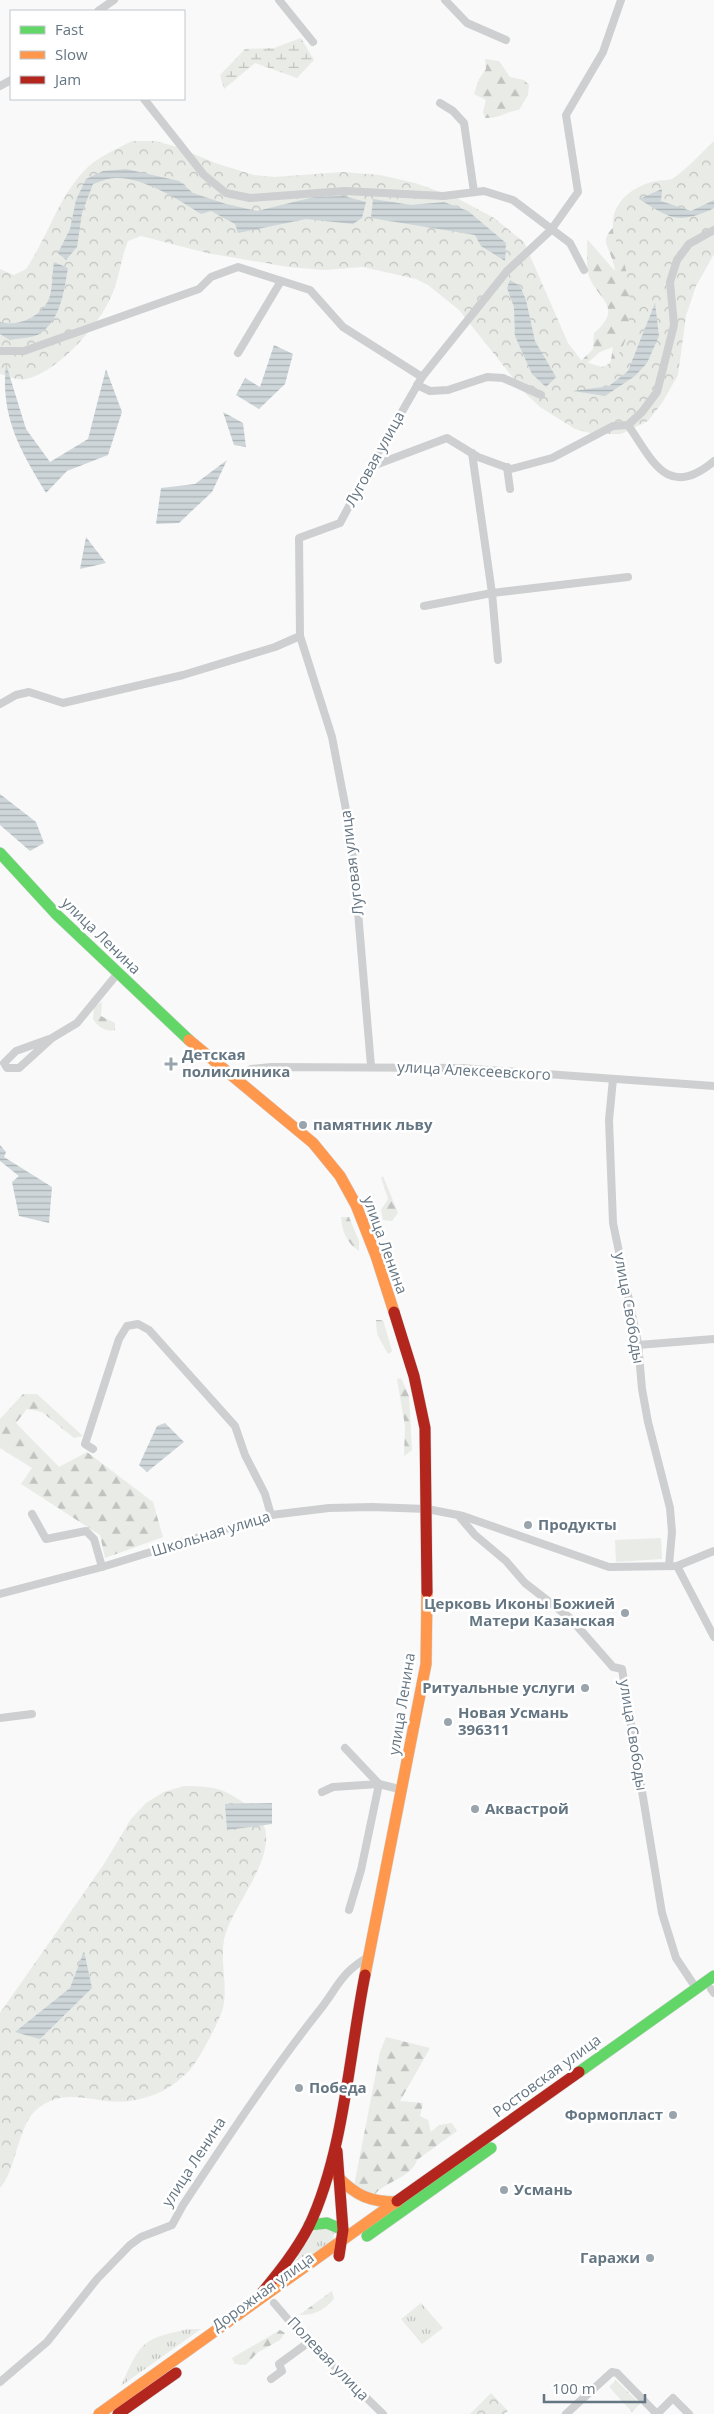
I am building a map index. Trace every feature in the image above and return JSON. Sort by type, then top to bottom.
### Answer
[{"type":"main road","name":"улица Ленина","points":[[0,853],[57,915],[118,973],[176,1028],[313,1143],[340,1176],[356,1205],[376,1256],[414,1376],[425,1428],[427,1510],[426,1664],[337,2134]]},
{"type":"main road","name":"Ростовская улица","points":[[397,2202],[714,1976]]},
{"type":"main road","name":"Ростовская улица","points":[[427,2194],[713,1990]]},
{"type":"main road","points":[[337,2134],[338,2177],[343,2235],[339,2256]]},
{"type":"main road","points":[[243,2313],[285,2264],[310,2225],[320,2200],[337,2134]]},
{"type":"main road","points":[[338,2177],[362,2199],[374,2202],[397,2202]]},
{"type":"main road","name":"Дорожная улица","points":[[118,2414],[427,2194]]},
{"type":"main road","name":"Дорожная улица","points":[[99,2414],[243,2313],[343,2235],[397,2202]]},
{"type":"main road","points":[[310,2225],[326,2222],[343,2235]]},
{"type":"street","points":[[99,10],[114,0]]},
{"type":"street","points":[[279,0],[313,42]]},
{"type":"street","points":[[445,0],[466,23],[506,40]]},
{"type":"street","name":"Луговая улица","points":[[371,1066],[352,841],[332,737],[300,636],[299,538],[340,523],[420,381],[507,271],[551,230],[578,192],[566,115],[603,52],[621,0]]},
{"type":"street","points":[[145,100],[204,175],[226,193],[250,198],[345,191],[443,196],[484,191],[514,200],[551,230],[570,242],[584,270]]},
{"type":"street","points":[[440,103],[453,111],[464,123],[474,192]]},
{"type":"street","points":[[370,467],[447,438],[472,453],[511,469],[552,458],[614,426],[628,425],[642,412],[657,392],[674,325],[670,282],[676,260],[690,244],[714,230]]},
{"type":"street","points":[[0,352],[24,351],[199,289],[211,277],[238,267],[310,290],[343,327],[430,390],[448,390],[487,376],[503,378],[541,396]]},
{"type":"street","points":[[238,353],[281,281]]},
{"type":"street","points":[[628,425],[658,469],[672,476],[701,472],[714,461]]},
{"type":"street","points":[[472,453],[492,593],[498,660]]},
{"type":"street","points":[[507,467],[510,489]]},
{"type":"street","points":[[424,606],[492,593],[628,577]]},
{"type":"street","points":[[0,704],[16,695],[29,692],[63,703],[184,675],[275,647],[300,636]]},
{"type":"street","points":[[52,1038],[19,1068],[7,1068],[4,1063],[16,1051],[52,1038],[77,1023],[118,973]]},
{"type":"street","name":"улица Алексеевского","points":[[237,1079],[251,1069],[371,1066],[461,1068],[714,1086]]},
{"type":"street","name":"улица Свободы","points":[[613,1079],[609,1120],[613,1223],[638,1345],[642,1390],[648,1422],[670,1508],[673,1565]]},
{"type":"street","points":[[93,1449],[85,1444],[119,1340],[128,1326],[138,1324],[149,1330],[235,1426],[245,1454],[265,1494],[271,1515]]},
{"type":"street","points":[[638,1345],[714,1338]]},
{"type":"street","name":"Школьная улица","points":[[0,1594],[102,1567],[271,1515],[328,1508],[372,1507],[427,1510]]},
{"type":"street","points":[[427,1510],[458,1515],[609,1567],[641,1568],[673,1565],[714,1551]]},
{"type":"street","points":[[32,1514],[46,1539],[86,1530],[94,1538],[102,1567]]},
{"type":"street","name":"улица Свободы","points":[[458,1515],[475,1535],[506,1561],[525,1583],[570,1618],[613,1667],[622,1669],[662,1913],[676,1958],[696,1988]]},
{"type":"street","points":[[673,1565],[714,1637]]},
{"type":"street","points":[[0,1718],[32,1714]]},
{"type":"street","points":[[345,1748],[379,1784]]},
{"type":"street","points":[[350,1910],[361,1870],[379,1784]]},
{"type":"street","points":[[322,1792],[333,1787],[379,1784],[403,1790]]},
{"type":"street","name":"улица Ленина","points":[[0,2382],[47,2342],[97,2279],[130,2245],[141,2237],[172,2225],[183,2205],[276,2066],[322,2007],[339,1981],[353,1965],[370,1956]]},
{"type":"street","name":"Полевая улица","points":[[274,2302],[309,2342],[383,2414]]},
{"type":"street","points":[[271,2378],[282,2371],[278,2364],[309,2342]]},
{"type":"street","points":[[566,2414],[612,2372],[617,2373],[656,2414],[673,2398],[689,2414]]},
{"type":"green space","points":[[301,38],[314,60],[297,78],[255,63],[224,89],[220,75],[245,49],[274,48]]},
{"type":"green space","points":[[485,59],[499,61],[510,77],[524,80],[529,85],[528,95],[519,110],[485,118],[483,112],[486,100],[474,94],[479,79],[486,69]]},
{"type":"green space","points":[[132,141],[156,141],[254,175],[274,177],[343,172],[380,175],[415,183],[455,197],[494,218],[524,242],[568,343],[582,361],[602,367],[614,360],[622,349],[627,335],[629,319],[629,286],[613,228],[614,215],[617,208],[630,192],[649,183],[675,177],[714,141],[714,254],[696,286],[686,316],[678,375],[662,403],[648,421],[621,434],[594,434],[575,429],[540,407],[526,394],[459,310],[428,285],[416,279],[363,267],[324,270],[288,267],[207,253],[141,236],[128,241],[115,286],[107,304],[78,344],[52,367],[26,379],[16,379],[0,374],[0,269],[14,275],[26,269],[66,194],[83,172],[99,158]]},
{"type":"green space","points":[[622,219],[666,345],[607,368],[611,360],[613,347],[600,352],[585,365],[581,361],[593,349],[594,333],[608,315],[608,308],[591,281],[588,272],[587,239],[615,271],[606,238],[613,227]]},
{"type":"green space","points":[[102,1002],[101,1016],[115,1023],[115,1030],[102,1028],[93,1019],[94,1006]]},
{"type":"green space","points":[[383,1176],[398,1213],[392,1221],[383,1220],[381,1210],[388,1199],[381,1178]]},
{"type":"green space","points":[[341,1217],[349,1217],[359,1241],[359,1251],[346,1237]]},
{"type":"green space","points":[[376,1320],[383,1320],[392,1351],[388,1354],[377,1334]]},
{"type":"green space","points":[[401,1378],[409,1396],[412,1450],[404,1456],[405,1426],[397,1379]]},
{"type":"green space","points":[[23,1394],[37,1394],[83,1436],[74,1438],[42,1412],[27,1409],[16,1423],[59,1467],[87,1452],[153,1502],[163,1537],[105,1558],[100,1535],[21,1484],[32,1468],[0,1448],[0,1419]]},
{"type":"green space","points":[[661,1538],[662,1559],[616,1562],[615,1540]]},
{"type":"green space","points":[[184,1786],[218,1789],[231,1795],[247,1805],[261,1819],[266,1835],[264,1852],[258,1870],[229,1924],[224,1940],[224,2000],[217,2022],[193,2066],[176,2082],[162,2091],[147,2097],[118,2102],[70,2097],[59,2098],[47,2102],[36,2110],[25,2126],[10,2171],[0,2188],[0,2013],[104,1864],[131,1819],[146,1803],[164,1792]]},
{"type":"green space","points":[[386,2037],[430,2048],[400,2101],[423,2103],[420,2116],[428,2120],[431,2132],[439,2125],[452,2123],[457,2131],[417,2160],[405,2175],[375,2194],[354,2186],[380,2052]]},
{"type":"green space","points":[[318,2228],[329,2229],[334,2233],[333,2240],[291,2269],[309,2236]]},
{"type":"green space","points":[[332,2291],[334,2299],[326,2307],[318,2312],[299,2315]]},
{"type":"green space","points":[[421,2303],[443,2328],[422,2344],[401,2319]]},
{"type":"green space","points":[[189,2329],[201,2329],[121,2386],[133,2360],[144,2345],[161,2336]]},
{"type":"green space","points":[[280,2330],[285,2333],[280,2340],[257,2353],[246,2365],[235,2364],[232,2358]]},
{"type":"green space","points":[[616,2380],[640,2404],[632,2412],[609,2387]]},
{"type":"green space","points":[[491,2393],[508,2411],[504,2414],[470,2414]]},
{"type":"shaded area","points":[[126,169],[179,181],[193,193],[226,204],[257,211],[314,197],[344,196],[366,202],[362,218],[353,224],[306,219],[238,233],[235,224],[211,211],[201,214],[160,190],[136,181],[125,178],[109,179],[93,184],[82,213],[77,247],[66,260],[58,253],[70,229],[76,200],[86,179],[103,171]]},
{"type":"shaded area","points":[[662,189],[661,201],[691,211],[714,200],[714,208],[692,217],[683,218],[667,215],[639,199]]},
{"type":"shaded area","points":[[373,199],[411,205],[444,202],[468,211],[506,243],[505,261],[481,246],[475,235],[371,218]]},
{"type":"shaded area","points":[[54,262],[68,268],[60,304],[48,327],[34,336],[10,340],[0,334],[0,322],[13,323],[27,320],[44,307],[51,292]]},
{"type":"shaded area","points":[[510,280],[520,286],[526,300],[535,341],[556,377],[546,387],[532,374],[515,336],[514,307],[507,288]]},
{"type":"shaded area","points":[[655,303],[659,336],[647,363],[635,376],[605,396],[573,391],[609,386],[628,371]]},
{"type":"shaded area","points":[[274,345],[293,354],[285,384],[259,409],[236,395],[245,378],[260,387]]},
{"type":"shaded area","points":[[6,364],[26,429],[50,462],[88,439],[106,369],[122,412],[108,455],[67,471],[46,493],[20,447],[9,416],[5,383]]},
{"type":"shaded area","points":[[223,412],[243,423],[246,447],[234,445]]},
{"type":"shaded area","points":[[227,460],[212,492],[179,523],[156,524],[161,488],[195,484]]},
{"type":"shaded area","points":[[86,537],[106,563],[80,569]]},
{"type":"shaded area","points":[[0,794],[36,822],[44,843],[30,851],[0,825]]},
{"type":"shaded area","points":[[0,1145],[6,1152],[4,1157],[52,1187],[49,1223],[19,1216],[12,1182],[19,1176],[0,1161]]},
{"type":"shaded area","points":[[165,1423],[184,1442],[147,1472],[139,1465],[157,1426]]},
{"type":"shaded area","points":[[272,1803],[272,1824],[227,1830],[225,1804]]},
{"type":"shaded area","points":[[84,1951],[92,1988],[40,2039],[15,2032],[70,1988]]},
{"type":"traffic: fast","points":[[0,853],[57,915],[189,1040]]},
{"type":"traffic: fast","points":[[579,2072],[714,1976]]},
{"type":"traffic: fast","points":[[367,2236],[491,2148]]},
{"type":"traffic: fast","points":[[309,2225],[327,2223],[343,2230]]},
{"type":"traffic: slow","points":[[189,1040],[313,1143],[340,1176],[356,1205],[376,1256],[394,1312]]},
{"type":"traffic: slow","points":[[365,1975],[426,1664],[427,1592]]},
{"type":"traffic: slow","points":[[338,2177],[351,2189],[364,2197],[379,2201],[397,2202]]},
{"type":"traffic: slow","points":[[99,2414],[397,2201]]},
{"type":"traffic: jam","points":[[394,1312],[414,1376],[425,1428],[427,1592]]},
{"type":"traffic: jam","points":[[261,2294],[299,2244],[321,2197],[338,2135],[365,1975]]},
{"type":"traffic: jam","points":[[397,2201],[579,2072]]},
{"type":"traffic: jam","points":[[337,2151],[343,2230],[339,2256]]},
{"type":"traffic: jam","points":[[118,2414],[176,2373]]},
{"type":"place","name":"Детская поликлиника","points":[[171,1064]]},
{"type":"place","name":"памятник льву","points":[[303,1125]]},
{"type":"place","name":"Продукты","points":[[528,1525]]},
{"type":"place","name":"Церковь Иконы Божией Матери Казанская","points":[[625,1613]]},
{"type":"place","name":"Ритуальные услуги","points":[[585,1688]]},
{"type":"place","name":"Новая Усмань 396311","points":[[448,1722]]},
{"type":"place","name":"Аквастрой","points":[[475,1809]]},
{"type":"place","name":"Победа","points":[[299,2088]]},
{"type":"place","name":"Формопласт","points":[[673,2115]]},
{"type":"place","name":"Усмань","points":[[504,2190]]},
{"type":"place","name":"Гаражи","points":[[650,2258]]}]
